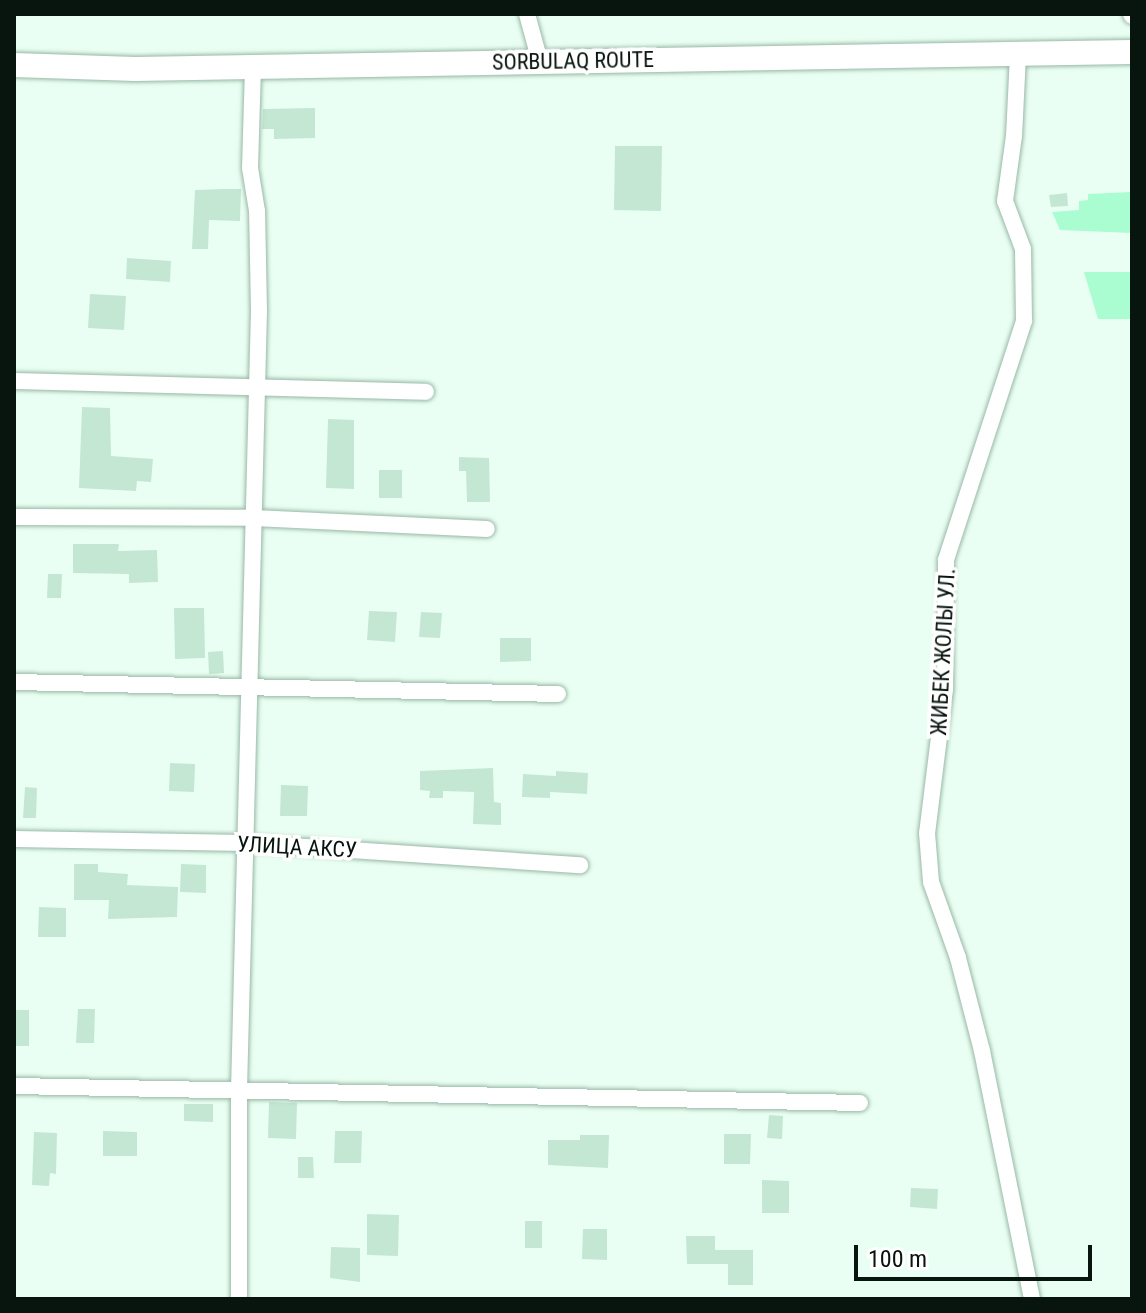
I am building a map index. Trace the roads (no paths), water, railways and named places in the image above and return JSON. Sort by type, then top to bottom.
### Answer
[{"type":"main road","name":"SORBULAQ ROUTE","points":[[14,65],[135,69],[1132,52]]},
{"type":"street","points":[[527,14],[540,62]]},
{"type":"street","name":"ЖИБЕК ЖОЛЫ УЛ.","points":[[1018,55],[1014,136],[1005,201],[1023,249],[1024,321],[946,560],[945,689],[927,833],[931,882],[958,958],[982,1051],[1032,1299]]},
{"type":"street","points":[[239,1299],[239,1090],[257,386],[257,211],[250,168],[253,66]]},
{"type":"street","points":[[14,381],[426,392]]},
{"type":"street","points":[[14,517],[254,518],[487,529]]},
{"type":"street","points":[[14,682],[558,694]]},
{"type":"street","name":"УЛИЦА АКСУ","points":[[14,839],[245,843],[580,865]]},
{"type":"street","points":[[14,1086],[860,1103]]}]
